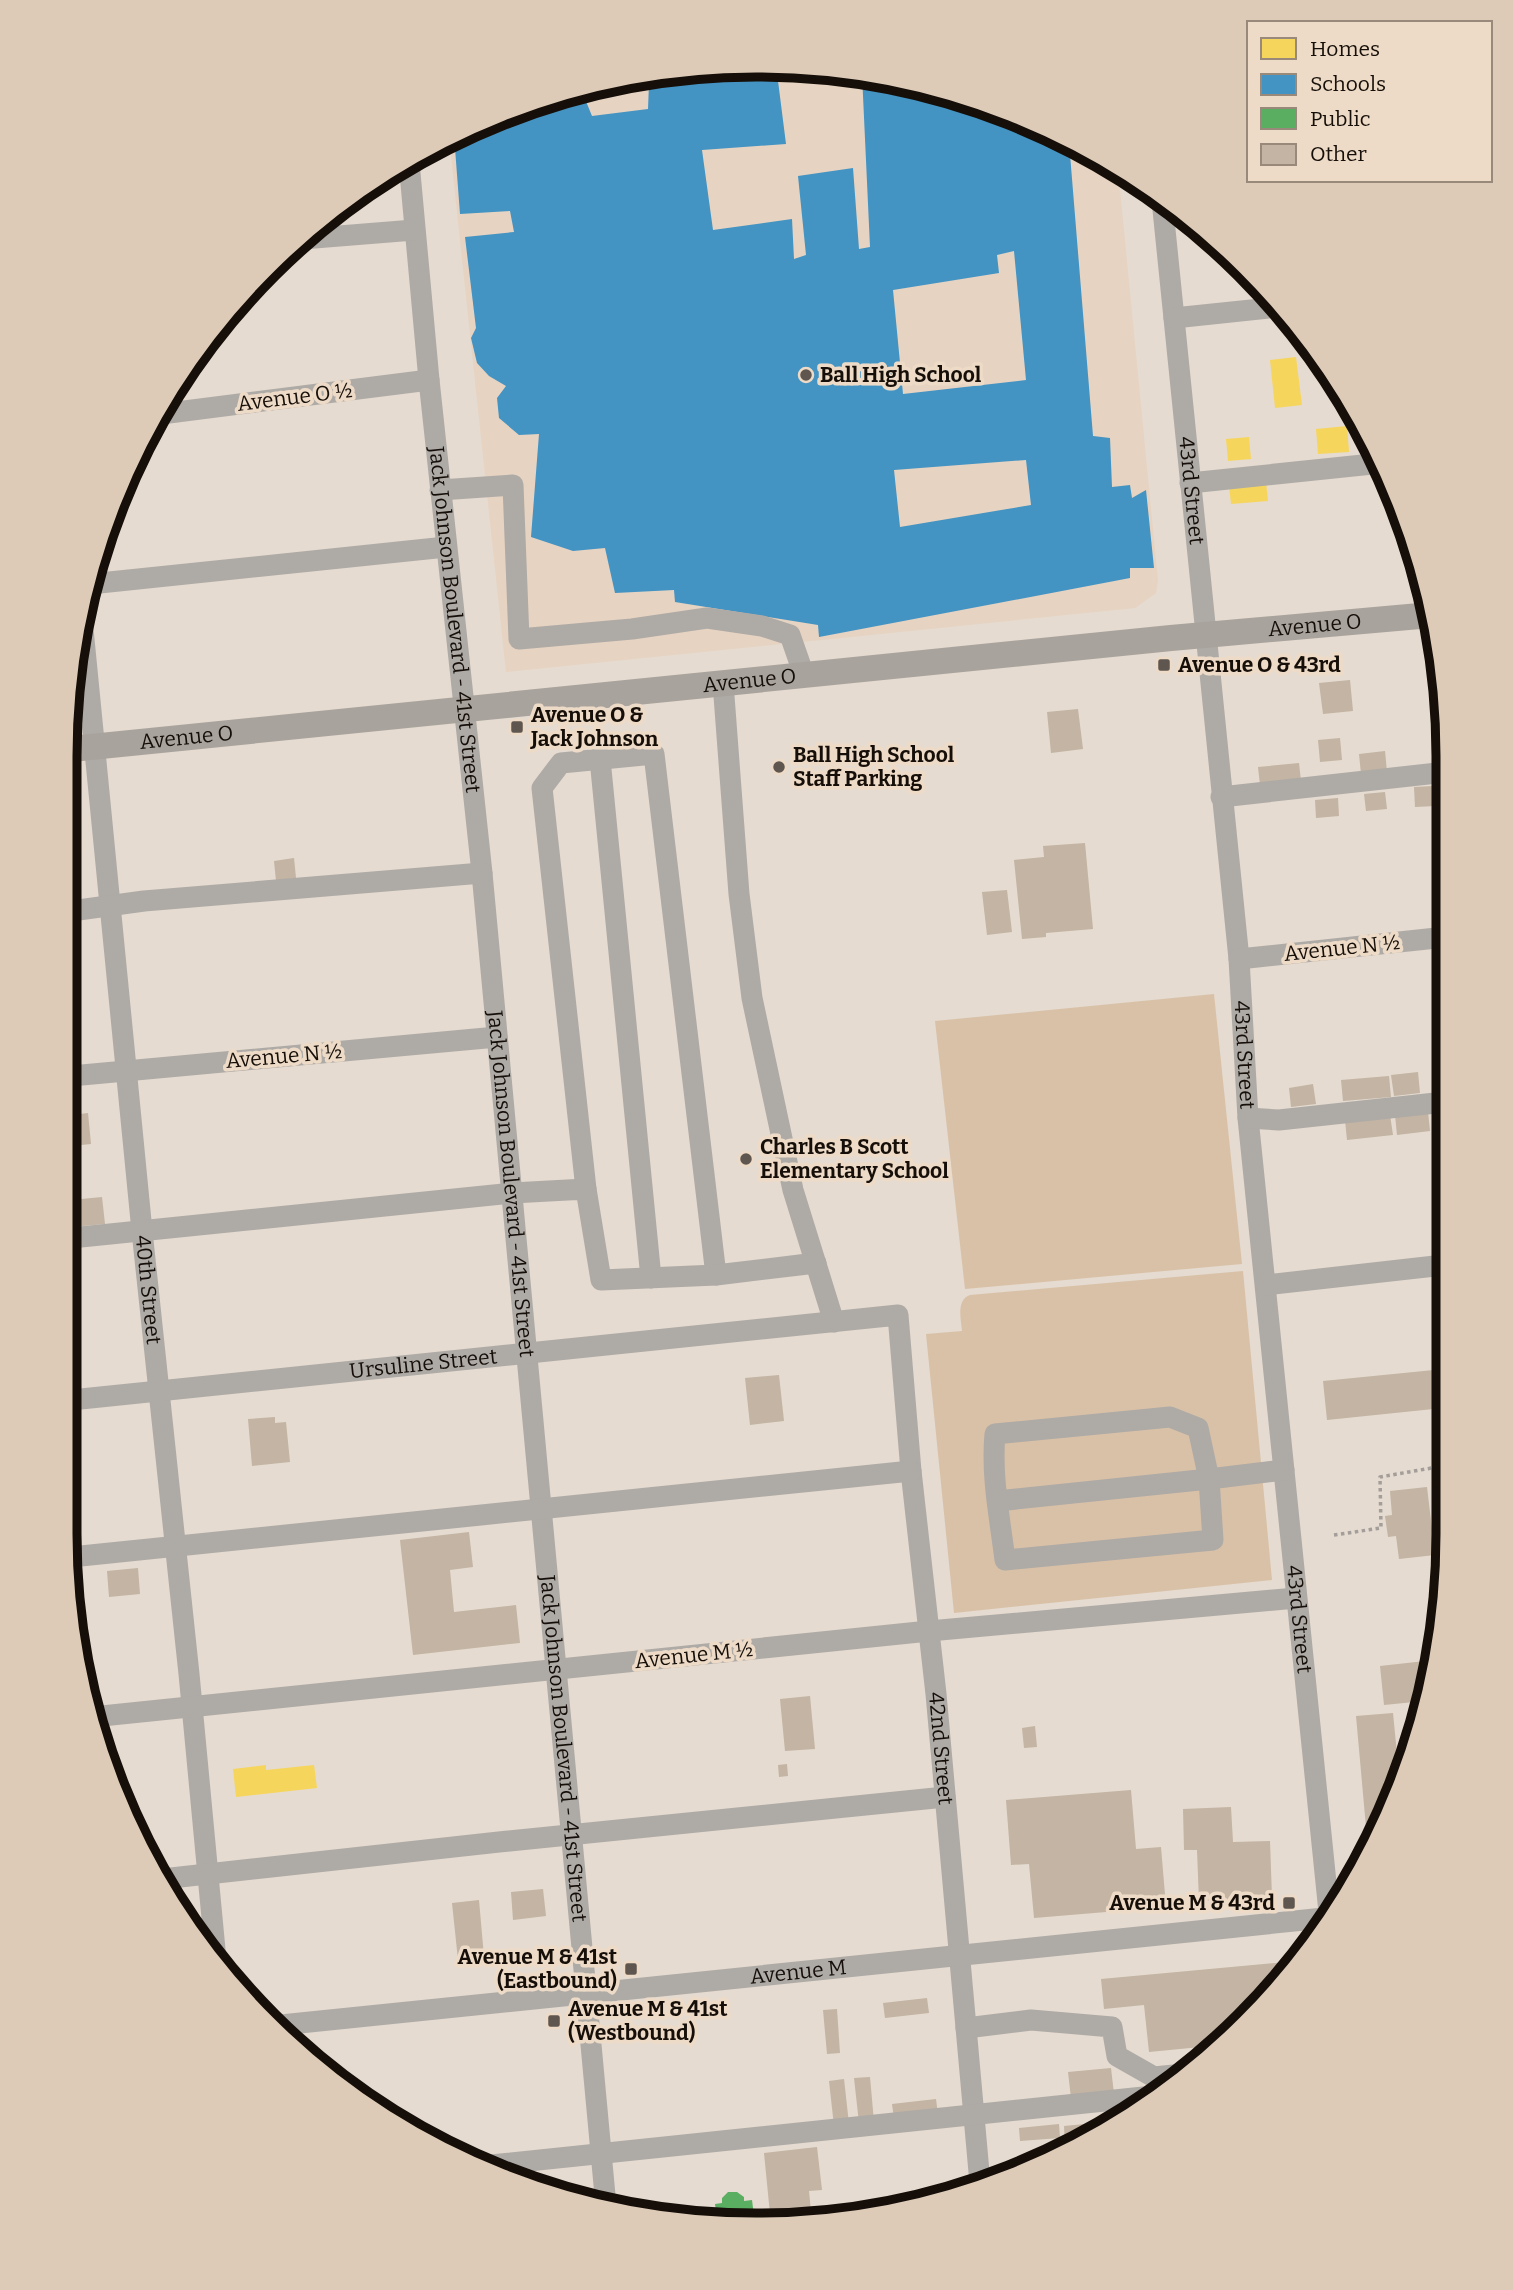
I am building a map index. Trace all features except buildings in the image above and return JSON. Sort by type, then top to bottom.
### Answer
[{"type":"main road","name":"Avenue O","points":[[82,748],[1421,616]]},
{"type":"street","name":"Jack Johnson Boulevard - 41st Street","points":[[410,173],[440,490],[482,873],[605,2196]]},
{"type":"street","name":"43rd Street","points":[[1163,212],[1239,959],[1248,1118],[1328,1900]]},
{"type":"street","points":[[318,238],[414,230]]},
{"type":"street","points":[[1174,318],[1267,308]]},
{"type":"street","name":"Avenue O ½","points":[[171,413],[429,380]]},
{"type":"street","points":[[1190,484],[1370,464]]},
{"type":"street","points":[[440,490],[513,485],[519,639],[632,629],[707,618],[762,626],[790,635],[804,675]]},
{"type":"street","points":[[100,583],[446,547]]},
{"type":"street","name":"40th Street","points":[[82,677],[82,748],[110,906],[214,1943]]},
{"type":"street","points":[[723,683],[739,894],[752,998],[793,1190],[834,1322]]},
{"type":"street","points":[[716,1275],[654,754],[561,763],[542,788],[586,1189],[601,1280],[716,1275],[816,1263]]},
{"type":"street","points":[[600,760],[651,1278]]},
{"type":"street","points":[[1221,797],[1436,773]]},
{"type":"street","points":[[77,910],[482,873]]},
{"type":"street","name":"Avenue N ½","points":[[1239,959],[1436,938]]},
{"type":"street","name":"Avenue N ½","points":[[77,1075],[497,1037]]},
{"type":"street","points":[[1248,1118],[1279,1120],[1436,1103]]},
{"type":"street","points":[[77,1237],[586,1189]]},
{"type":"street","points":[[1266,1285],[1436,1266]]},
{"type":"street","name":"Ursuline Street","points":[[77,1399],[898,1315]]},
{"type":"street","name":"42nd Street","points":[[898,1315],[979,2175]]},
{"type":"street","points":[[1170,1417],[1198,1427],[1209,1479],[1213,1540],[1005,1560],[992,1460],[995,1434],[1170,1417]]},
{"type":"street","points":[[998,1501],[1284,1470]]},
{"type":"street","points":[[78,1556],[911,1471]]},
{"type":"street","name":"Avenue M ½","points":[[102,1716],[929,1631],[1296,1598]]},
{"type":"street","points":[[171,1878],[945,1797]]},
{"type":"street","name":"Avenue M","points":[[287,2024],[1316,1919]]},
{"type":"street","points":[[966,2028],[1031,2020],[1112,2027],[1117,2056],[1154,2077],[1166,2076]]},
{"type":"street","points":[[503,2164],[1134,2098]]},
{"type":"path","points":[[1334,1535],[1381,1528],[1380,1477],[1436,1467]]},
{"type":"shaded area","name":"Ball High School","points":[[712,78],[801,78],[889,90],[975,113],[1057,147],[1119,183],[1158,581],[1156,593],[1135,608],[506,672],[450,150],[538,113],[624,90]]},
{"type":"shaded area","points":[[1214,994],[1242,1264],[965,1289],[935,1021]]},
{"type":"shaded area","points":[[1243,1271],[1272,1580],[954,1613],[926,1334],[962,1331],[961,1305],[970,1295]]},
{"type":"place","name":"Ball High School","points":[[806,375]]},
{"type":"place","name":"Avenue O & 43rd","points":[[1164,665]]},
{"type":"place","name":"Avenue O & Jack Johnson","points":[[517,727]]},
{"type":"place","name":"Ball High School Staff Parking","points":[[779,767]]},
{"type":"place","name":"Charles B Scott Elementary School","points":[[746,1159]]},
{"type":"place","name":"Avenue M & 43rd","points":[[1289,1903]]},
{"type":"place","name":"Avenue M & 41st (Eastbound)","points":[[631,1969]]},
{"type":"place","name":"Avenue M & 41st (Westbound)","points":[[554,2021]]}]
